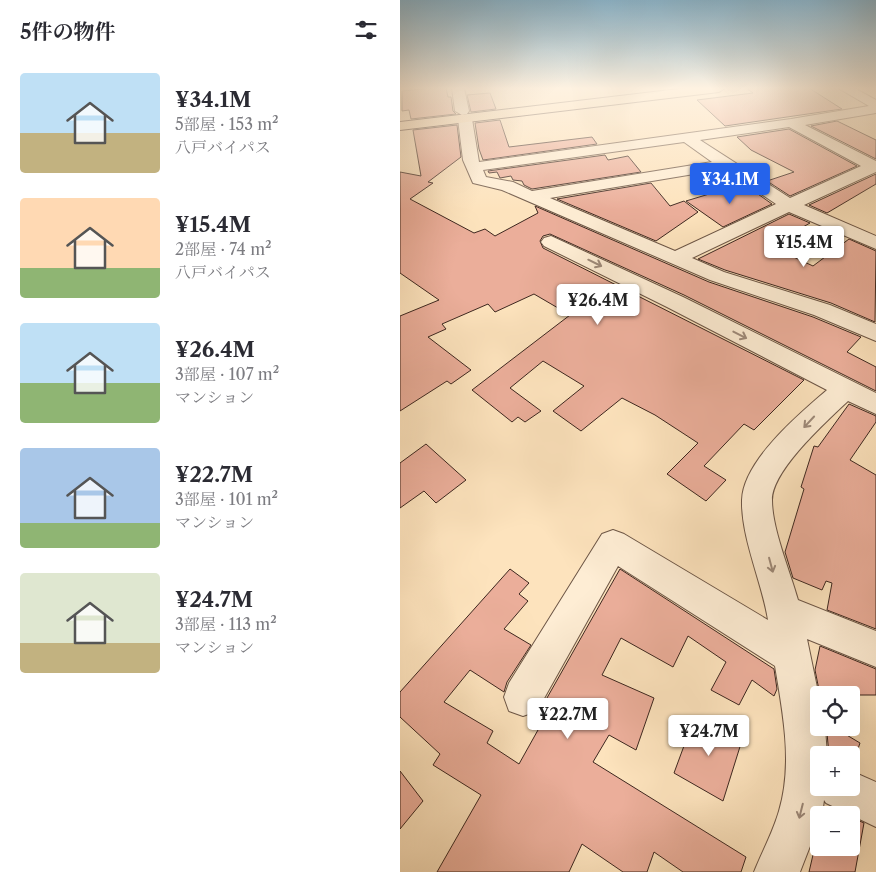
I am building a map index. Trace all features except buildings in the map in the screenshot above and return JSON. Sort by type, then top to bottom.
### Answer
[{"type":"street","points":[[465,129],[471,160],[479,180],[507,186],[717,276],[822,310],[876,333]]},
{"type":"street","points":[[474,167],[757,129]]},
{"type":"street","points":[[801,129],[875,167]]},
{"type":"street","points":[[687,138],[789,205],[876,242]]},
{"type":"street","points":[[530,196],[726,164]]},
{"type":"street","points":[[676,258],[875,167]]},
{"type":"street","points":[[586,220],[551,242],[675,302],[876,404]]},
{"type":"street","points":[[811,746],[805,728],[790,654],[784,612],[760,524],[757,499],[761,481],[784,449],[814,417],[845,389]]},
{"type":"street","points":[[523,697],[613,545],[790,654]]},
{"type":"street","points":[[784,612],[876,649]]},
{"type":"street","points":[[778,872],[801,812],[811,796]]},
{"type":"street","points":[[858,796],[876,805]]}]
